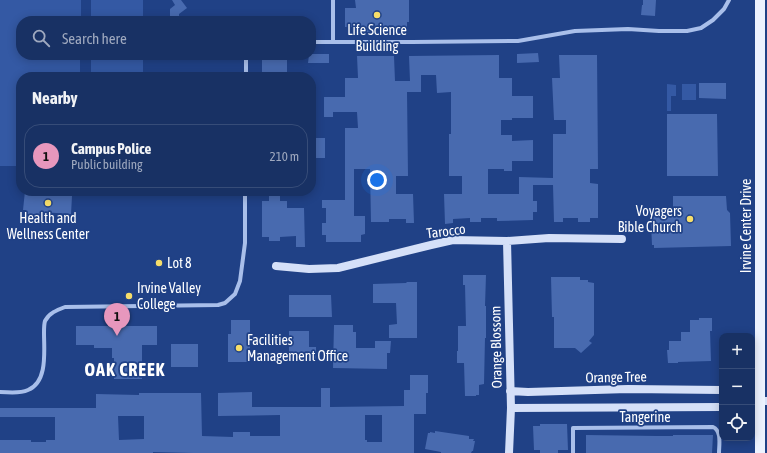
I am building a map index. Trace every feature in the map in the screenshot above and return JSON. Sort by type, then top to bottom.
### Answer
[{"type":"main road","name":"Irvine Center Drive","points":[[760,0],[758,401],[760,453]]},
{"type":"street","points":[[333,0],[333,42]]},
{"type":"street","points":[[316,42],[510,41],[575,31],[628,29],[687,31],[701,28],[707,24],[724,9],[729,0]]},
{"type":"street","points":[[246,60],[246,72]]},
{"type":"street","points":[[0,392],[22,392],[29,390],[36,384],[41,376],[43,367],[44,322],[57,310],[65,307],[218,305],[228,301],[235,294],[240,282],[246,243],[246,196]]},
{"type":"street","name":"Tarocco","points":[[276,266],[309,269],[338,268],[453,240],[507,241],[549,238],[622,239]]},
{"type":"street","name":"Orange Blossom","points":[[507,241],[511,408],[509,453]]},
{"type":"street","name":"Orange Tree","points":[[510,391],[528,392],[628,389],[719,390]]},
{"type":"street","points":[[511,408],[719,407]]},
{"type":"street","name":"Tangerine","points":[[573,453],[573,428],[713,427],[719,432],[719,453]]},
{"type":"shaded area","points":[[0,0],[81,0],[81,16],[16,16],[16,60],[80,60],[80,72],[16,72],[16,166],[0,166]]},
{"type":"shaded area","points":[[91,0],[143,0],[143,16],[91,16]]},
{"type":"shaded area","points":[[91,60],[143,60],[143,72],[91,72]]},
{"type":"shaded area","points":[[667,84],[676,85],[676,96],[671,96],[671,111],[667,111]]},
{"type":"shaded area","points":[[682,84],[696,84],[696,100],[682,100]]},
{"type":"building","points":[[172,0],[181,0],[187,8],[179,14],[179,16],[170,16],[170,9],[175,5]]},
{"type":"building","name":"Life Science Building","points":[[355,0],[409,0],[409,22],[407,22],[407,27],[373,27],[373,32],[358,32],[358,27],[345,27],[345,8],[356,8]]},
{"type":"building","points":[[643,0],[656,0],[655,16],[641,15]]},
{"type":"building","points":[[538,53],[539,62],[517,63],[517,54]]},
{"type":"building","points":[[316,54],[329,54],[329,63],[308,63],[308,60],[316,60]]},
{"type":"building","points":[[499,55],[499,78],[512,78],[512,96],[533,96],[533,118],[512,118],[512,120],[501,120],[501,135],[512,135],[512,141],[533,140],[533,161],[512,161],[512,171],[504,171],[504,169],[488,169],[488,194],[519,194],[519,177],[553,178],[553,134],[566,134],[566,120],[554,120],[552,78],[560,78],[559,55],[597,55],[598,169],[590,169],[590,183],[598,184],[598,218],[590,218],[590,222],[578,222],[578,218],[563,218],[563,222],[554,222],[553,185],[533,185],[533,201],[537,201],[537,212],[533,212],[533,220],[497,221],[497,218],[481,218],[481,222],[470,222],[470,218],[453,219],[453,223],[445,224],[444,194],[462,194],[462,176],[449,176],[451,92],[437,93],[436,75],[421,75],[421,92],[407,92],[408,176],[396,176],[396,194],[413,194],[414,223],[406,223],[406,219],[389,219],[389,222],[371,222],[370,169],[354,169],[354,216],[365,216],[365,234],[361,235],[361,242],[326,242],[326,235],[322,235],[322,223],[326,223],[326,208],[322,208],[322,200],[345,200],[345,128],[358,128],[357,112],[333,112],[333,117],[324,117],[324,97],[345,97],[345,78],[358,78],[357,56],[394,56],[395,81],[410,81],[409,56]]},
{"type":"building","points":[[262,60],[287,60],[287,72],[262,72]]},
{"type":"building","points":[[699,83],[726,83],[726,99],[699,98]]},
{"type":"building","points":[[667,114],[717,114],[718,176],[667,176]]},
{"type":"building","points":[[316,138],[325,138],[325,158],[316,158]]},
{"type":"building","name":"Health and Wellness Center","points":[[24,196],[72,196],[71,214],[41,212],[41,214],[26,214],[26,210],[23,210]]},
{"type":"building","points":[[269,196],[280,196],[280,201],[287,201],[287,208],[304,208],[305,247],[296,247],[296,236],[280,237],[280,241],[269,241],[269,237],[262,237],[262,201],[269,201]]},
{"type":"building","name":"Voyagers Bible Church","points":[[673,196],[726,196],[727,210],[730,213],[731,246],[654,248],[654,245],[652,245],[649,214],[673,214]]},
{"type":"building","points":[[463,275],[486,275],[484,384],[479,385],[479,395],[476,396],[465,396],[464,363],[457,363],[458,326],[466,326],[465,285],[463,285]]},
{"type":"building","points":[[551,277],[580,277],[580,280],[588,280],[588,282],[594,283],[594,335],[589,341],[592,343],[581,353],[575,348],[554,348],[554,317],[552,317]]},
{"type":"building","points":[[417,282],[417,338],[389,338],[389,325],[397,324],[396,303],[373,303],[373,284]]},
{"type":"building","points":[[289,295],[331,295],[332,317],[289,317]]},
{"type":"building","points":[[699,318],[712,318],[712,331],[710,331],[711,361],[668,363],[667,350],[669,350],[669,341],[681,341],[681,332],[690,332],[690,320],[699,320]]},
{"type":"building","name":"Facilities Management Office","points":[[231,320],[250,320],[250,362],[228,362],[228,334],[231,334]]},
{"type":"building","points":[[334,325],[353,325],[353,332],[356,332],[356,348],[375,348],[375,341],[391,341],[390,353],[387,353],[387,369],[333,368]]},
{"type":"building","points":[[76,326],[157,326],[157,345],[142,345],[142,379],[114,379],[114,358],[112,358],[112,348],[94,348],[94,345],[76,345]]},
{"type":"building","points":[[289,331],[309,331],[309,347],[316,347],[316,359],[289,359]]},
{"type":"building","points":[[171,344],[198,344],[198,367],[171,367]]},
{"type":"building","points":[[410,375],[428,375],[426,414],[414,414],[414,453],[0,453],[0,440],[31,440],[31,442],[46,442],[46,440],[55,440],[55,417],[0,417],[0,408],[96,408],[96,394],[139,395],[139,393],[201,393],[202,436],[233,437],[233,432],[250,432],[250,436],[280,436],[280,415],[218,416],[218,393],[252,392],[252,407],[321,407],[321,388],[330,388],[330,407],[404,406],[404,390],[410,390]],"holes":[[[365,415],[382,415],[382,442],[367,442],[367,440],[365,440]],[[118,416],[144,416],[144,439],[119,440]]]},
{"type":"building","points":[[540,424],[567,424],[568,450],[558,450],[558,453],[540,453],[540,450],[534,450],[533,426],[540,426]]},
{"type":"building","points":[[435,431],[469,436],[469,439],[474,439],[473,441],[475,441],[473,451],[471,453],[441,453],[425,449],[428,433],[435,433]]},
{"type":"building","points":[[586,435],[713,435],[712,453],[586,453]]},
{"type":"place","name":"Life Science Building","points":[[377,15]]},
{"type":"place","name":"Health and Wellness Center","points":[[48,203]]},
{"type":"place","name":"Voyagers Bible Church","points":[[690,219]]},
{"type":"place","name":"Lot 8","points":[[159,263]]},
{"type":"place","name":"Irvine Valley College","points":[[129,296]]},
{"type":"place","name":"Campus Police","points":[[117,336]]},
{"type":"place","name":"Facilities Management Office","points":[[239,348]]},
{"type":"district","name":"OAK CREEK","points":[[125,369]]}]
